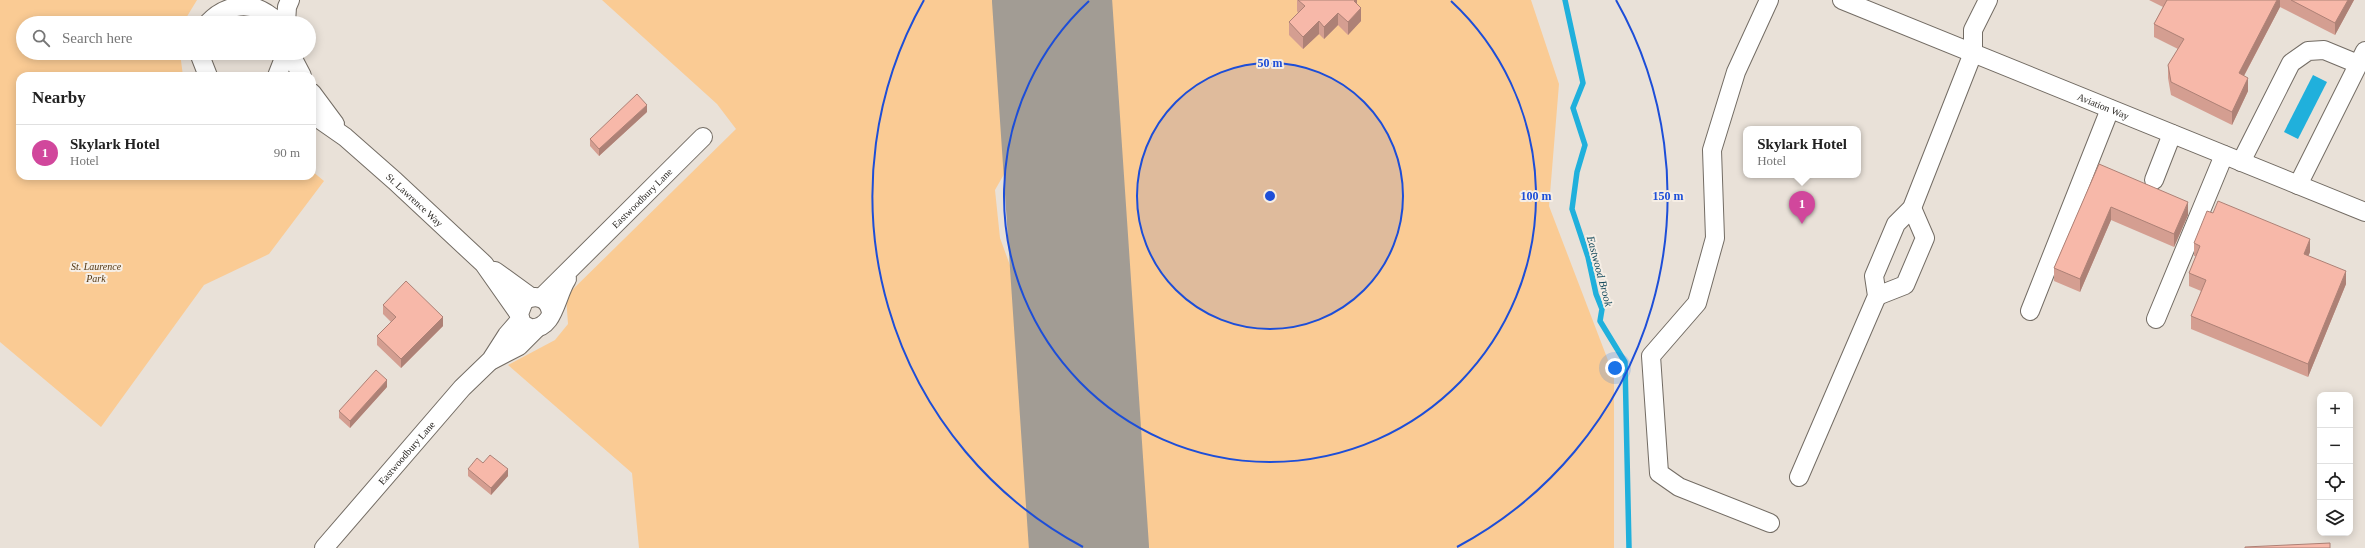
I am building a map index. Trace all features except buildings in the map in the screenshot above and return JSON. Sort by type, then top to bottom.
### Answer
[{"type":"street","points":[[286,16],[287,8],[290,0]]},
{"type":"street","points":[[1769,0],[1736,72],[1712,150],[1715,238],[1697,303],[1651,356],[1659,473],[1679,487],[1770,523]]},
{"type":"street","name":"Aviation Way","points":[[1842,0],[2365,212]]},
{"type":"street","points":[[1799,477],[1877,296],[1874,276],[1896,224],[1912,208],[1973,53],[1973,30],[1988,0]]},
{"type":"street","points":[[214,16],[218,12],[229,7],[244,3],[245,5],[260,8],[270,16]]},
{"type":"street","points":[[2241,162],[2291,63],[2308,51],[2324,50],[2362,58],[2298,185]]},
{"type":"street","points":[[279,72],[283,60]]},
{"type":"street","points":[[294,60],[300,72]]},
{"type":"street","name":"St. Lawrence Way","points":[[316,98],[344,137]]},
{"type":"street","points":[[2030,311],[2110,109]]},
{"type":"street","name":"St. Lawrence Way","points":[[316,117],[344,137],[484,264],[536,298]]},
{"type":"street","points":[[2154,180],[2172,134]]},
{"type":"street","name":"Eastwoodbury Lane","points":[[536,298],[580,260],[703,137]]},
{"type":"street","points":[[2156,320],[2224,155]]},
{"type":"street","points":[[1877,296],[1905,285],[1925,238],[1912,208]]},
{"type":"street","name":"Eastwoodbury Lane","points":[[551,314],[562,287],[580,260]]},
{"type":"street","name":"St. Lawrence Way","points":[[484,264],[519,317]]},
{"type":"street","points":[[536,298],[548,304],[551,314],[549,321],[544,327],[536,329],[530,328],[519,317],[524,301],[536,298]]},
{"type":"street","name":"Eastwoodbury Lane","points":[[324,548],[462,388],[491,360],[519,317]]},
{"type":"street","name":"Eastwoodbury Lane","points":[[491,360],[519,346],[536,329]]},
{"type":"green space","name":"St. Laurence Park","points":[[0,0],[197,0],[187,16],[16,16],[16,60],[181,60],[182,72],[16,72],[16,180],[316,180],[316,174],[324,181],[269,254],[204,285],[101,427],[0,342]]},
{"type":"green space","points":[[602,0],[999,0],[1007,169],[995,190],[1000,238],[1015,279],[1030,548],[639,548],[632,473],[508,365],[555,340],[568,324],[566,296],[736,129],[717,104]]},
{"type":"green space","points":[[1095,0],[1531,0],[1559,84],[1549,206],[1614,376],[1614,548],[1131,548],[1110,234],[1119,208],[1106,141]]},
{"type":"water","points":[[2313,75],[2327,82],[2298,139],[2284,132]]},
{"type":"waterway","name":"Eastwood Brook","points":[[1565,0],[1583,83],[1573,108],[1585,145],[1577,172],[1572,209],[1588,257],[1596,294],[1602,309],[1600,321],[1625,362],[1629,548]]},
{"type":"runway","points":[[1052,0],[1089,548]]},
{"type":"place","name":"Skylark Hotel","points":[[1802,224]]}]
